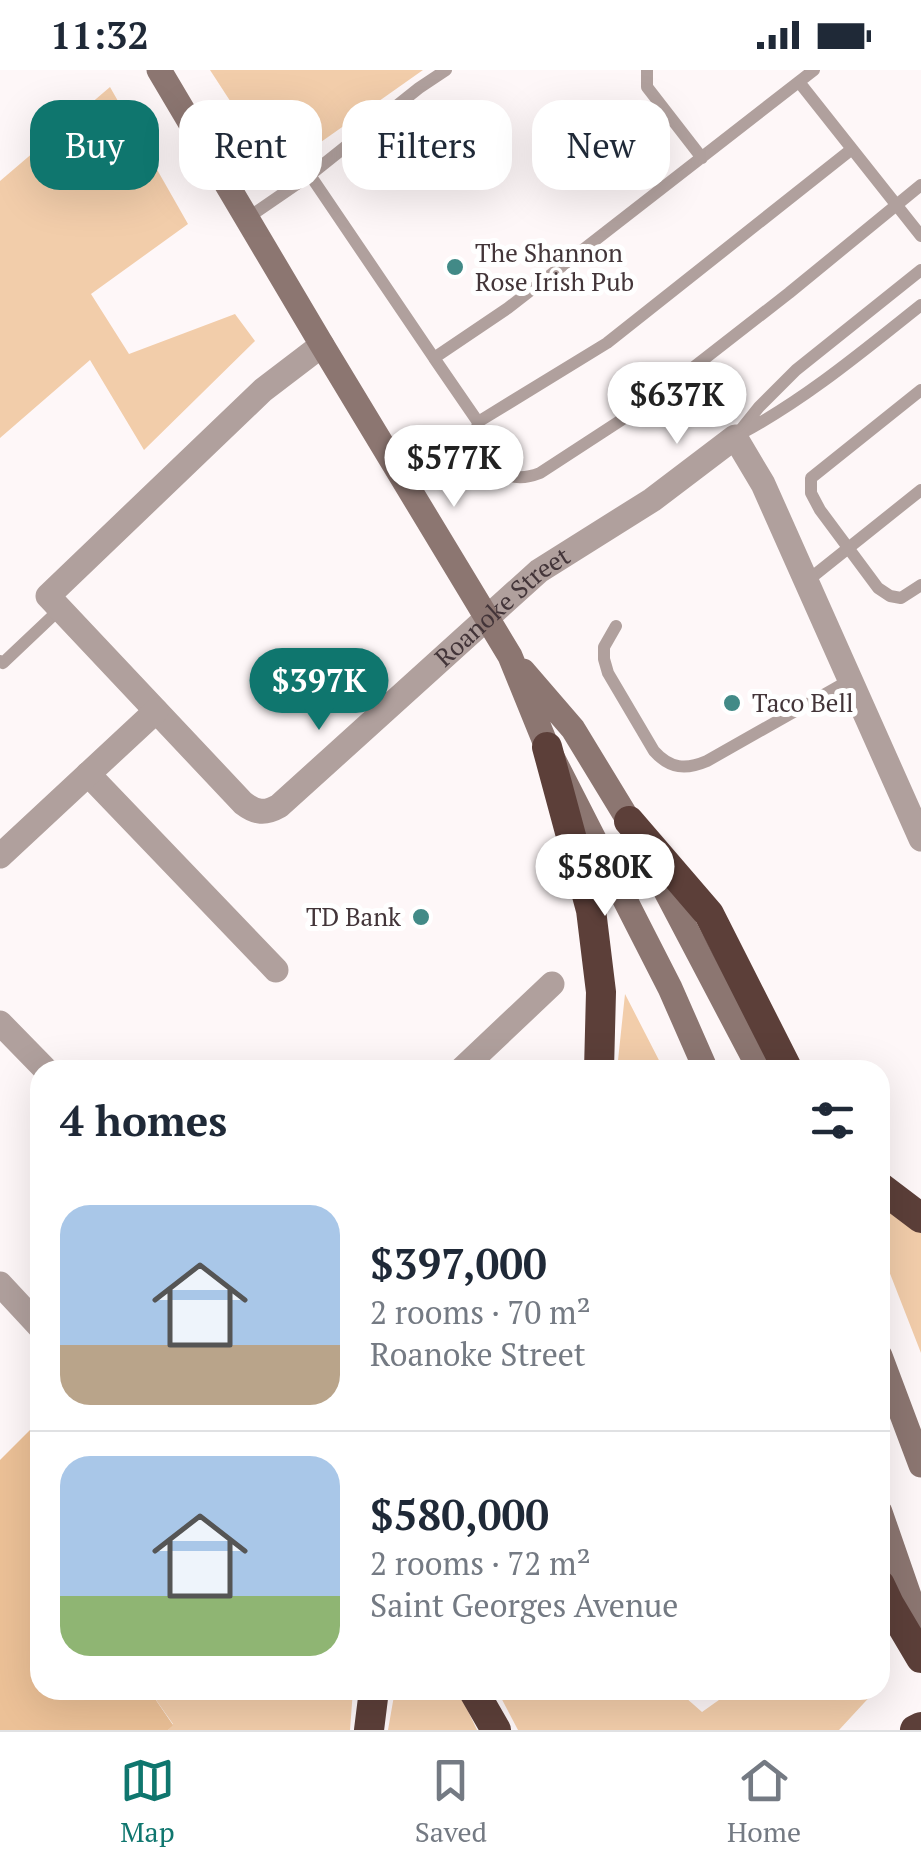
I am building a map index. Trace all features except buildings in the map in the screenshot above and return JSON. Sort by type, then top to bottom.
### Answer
[{"type":"highway","points":[[547,747],[591,910],[602,992],[599,1060]]},
{"type":"highway","points":[[630,821],[709,914],[783,1060]]},
{"type":"highway","points":[[890,1195],[921,1218]]},
{"type":"highway","points":[[890,1607],[921,1658]]},
{"type":"highway","points":[[370,1730],[373,1700]]},
{"type":"highway","points":[[479,1700],[496,1730]]},
{"type":"main road","points":[[159,70],[510,656],[547,747],[670,988],[702,1060]]},
{"type":"main road","points":[[510,656],[573,729],[630,821],[755,1060]]},
{"type":"main road","points":[[890,1383],[921,1465]]},
{"type":"main road","points":[[890,1541],[921,1630]]},
{"type":"street","points":[[60,609],[48,596],[263,390],[322,345]]},
{"type":"street","points":[[735,437],[764,484],[921,839]]},
{"type":"street","name":"Roanoke Street","points":[[60,609],[243,803],[261,812],[270,811],[539,571],[652,500],[735,437]]},
{"type":"street","points":[[0,856],[156,710]]},
{"type":"street","points":[[88,774],[276,970]]},
{"type":"street","points":[[472,1060],[552,984]]},
{"type":"street","points":[[0,1023],[36,1060]]},
{"type":"street","points":[[0,1284],[30,1316]]},
{"type":"lane","points":[[322,165],[446,70]]},
{"type":"lane","points":[[647,70],[648,86],[702,158]]},
{"type":"lane","points":[[434,358],[508,308],[814,70]]},
{"type":"lane","points":[[798,82],[921,236]]},
{"type":"lane","points":[[478,422],[607,343],[852,149]]},
{"type":"lane","points":[[320,190],[478,422],[475,439],[495,468],[518,478],[540,473],[650,402],[921,185]]},
{"type":"lane","points":[[246,219],[288,190]]},
{"type":"lane","points":[[735,437],[796,370],[921,270]]},
{"type":"lane","points":[[735,437],[803,398],[921,304]]},
{"type":"lane","points":[[921,390],[811,478],[811,492],[820,510],[878,588],[901,598],[921,585]]},
{"type":"lane","points":[[807,581],[921,490]]},
{"type":"lane","points":[[0,661],[3,663],[60,609]]},
{"type":"lane","points":[[616,626],[604,646],[608,673],[654,752],[679,767],[707,761],[850,680]]},
{"type":"shaded area","points":[[210,70],[423,70],[380,100],[342,100],[342,127],[322,141],[322,100],[230,100]]},
{"type":"shaded area","points":[[110,87],[117,100],[95,100]]},
{"type":"shaded area","points":[[30,155],[30,190],[159,190],[159,173],[188,224],[91,294],[129,354],[235,314],[255,341],[144,450],[90,360],[0,438],[0,181]]},
{"type":"shaded area","points":[[625,994],[659,1060],[618,1060]]},
{"type":"shaded area","points":[[890,1211],[921,1232],[921,1353],[890,1274]]},
{"type":"shaded area","points":[[30,1430],[30,1700],[156,1700],[173,1725],[168,1730],[0,1730],[0,1460]]},
{"type":"shaded area","points":[[156,1700],[352,1700],[350,1730],[168,1730],[173,1724]]},
{"type":"shaded area","points":[[393,1700],[463,1700],[477,1730],[388,1730]]},
{"type":"shaded area","points":[[502,1700],[688,1700],[702,1712],[719,1700],[867,1700],[839,1730],[518,1730]]},
{"type":"place","name":"The Shannon Rose Irish Pub","points":[[455,267]]},
{"type":"place","name":"Taco Bell","points":[[732,703]]},
{"type":"place","name":"TD Bank","points":[[421,917]]}]
